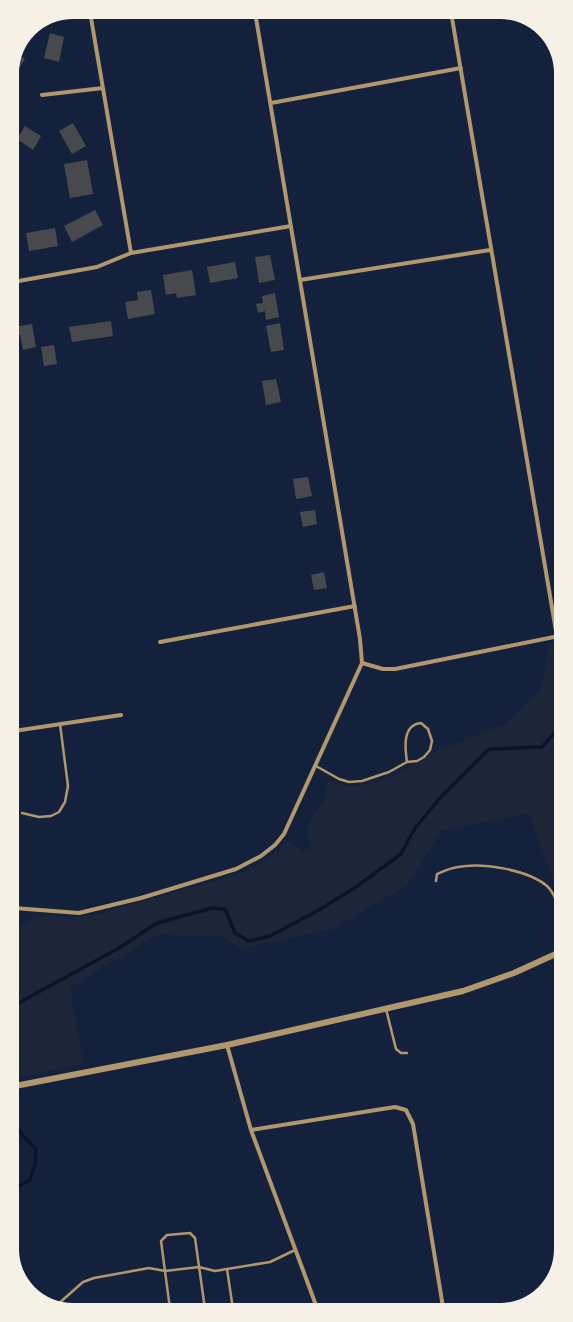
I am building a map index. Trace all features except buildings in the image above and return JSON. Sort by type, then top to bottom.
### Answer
[{"type":"street","points":[[91,19],[131,253]]},
{"type":"street","points":[[19,908],[79,913],[141,898],[236,869],[261,856],[275,845],[284,834],[362,663],[355,606],[256,19]]},
{"type":"street","points":[[452,19],[490,250],[554,613]]},
{"type":"street","points":[[271,104],[461,68]]},
{"type":"street","points":[[42,95],[103,88]]},
{"type":"street","points":[[19,281],[97,267],[131,253],[291,226]]},
{"type":"street","points":[[300,280],[490,250]]},
{"type":"street","points":[[160,642],[355,606]]},
{"type":"street","points":[[362,663],[384,669],[395,669],[554,637]]},
{"type":"street","points":[[19,730],[121,715]]},
{"type":"street","points":[[19,1085],[227,1045],[463,991],[514,974],[554,955]]},
{"type":"street","points":[[227,1045],[251,1130],[315,1303]]},
{"type":"street","points":[[251,1130],[395,1107],[406,1110],[413,1124],[442,1303]]},
{"type":"lane","points":[[316,766],[339,779],[349,782],[362,781],[389,772],[407,762],[417,761],[424,758],[430,750],[432,738],[428,729],[421,723],[413,725],[409,728],[406,749],[407,762]]},
{"type":"lane","points":[[22,813],[39,817],[52,816],[59,812],[64,802],[68,786],[60,724]]},
{"type":"lane","points":[[436,881],[437,874],[456,867],[466,866],[510,870],[534,878],[547,886],[554,895]]},
{"type":"lane","points":[[386,1009],[396,1049],[401,1053],[407,1053]]},
{"type":"lane","points":[[169,1303],[161,1241],[167,1235],[190,1233],[195,1238],[204,1303]]},
{"type":"lane","points":[[60,1301],[83,1282],[94,1278],[149,1268],[165,1271],[199,1267],[215,1271],[270,1262],[296,1250]]},
{"type":"lane","points":[[227,1269],[232,1303]]},
{"type":"shaded area","points":[[554,642],[554,882],[529,814],[441,831],[408,885],[333,929],[240,949],[223,936],[157,935],[70,988],[83,1064],[19,1077],[19,924],[25,925],[36,916],[77,917],[97,914],[239,874],[264,862],[288,841],[305,852],[312,849],[308,835],[309,821],[326,797],[326,781],[353,786],[374,783],[408,769],[439,750],[503,725],[539,692],[546,666],[549,643]]},
{"type":"waterway","points":[[19,1003],[119,948],[157,923],[212,908],[225,909],[235,933],[249,941],[270,936],[319,910],[356,887],[401,854],[415,828],[441,797],[489,749],[542,747],[554,734]]},
{"type":"waterway","points":[[19,1130],[36,1149],[35,1165],[30,1180],[19,1186]]}]
